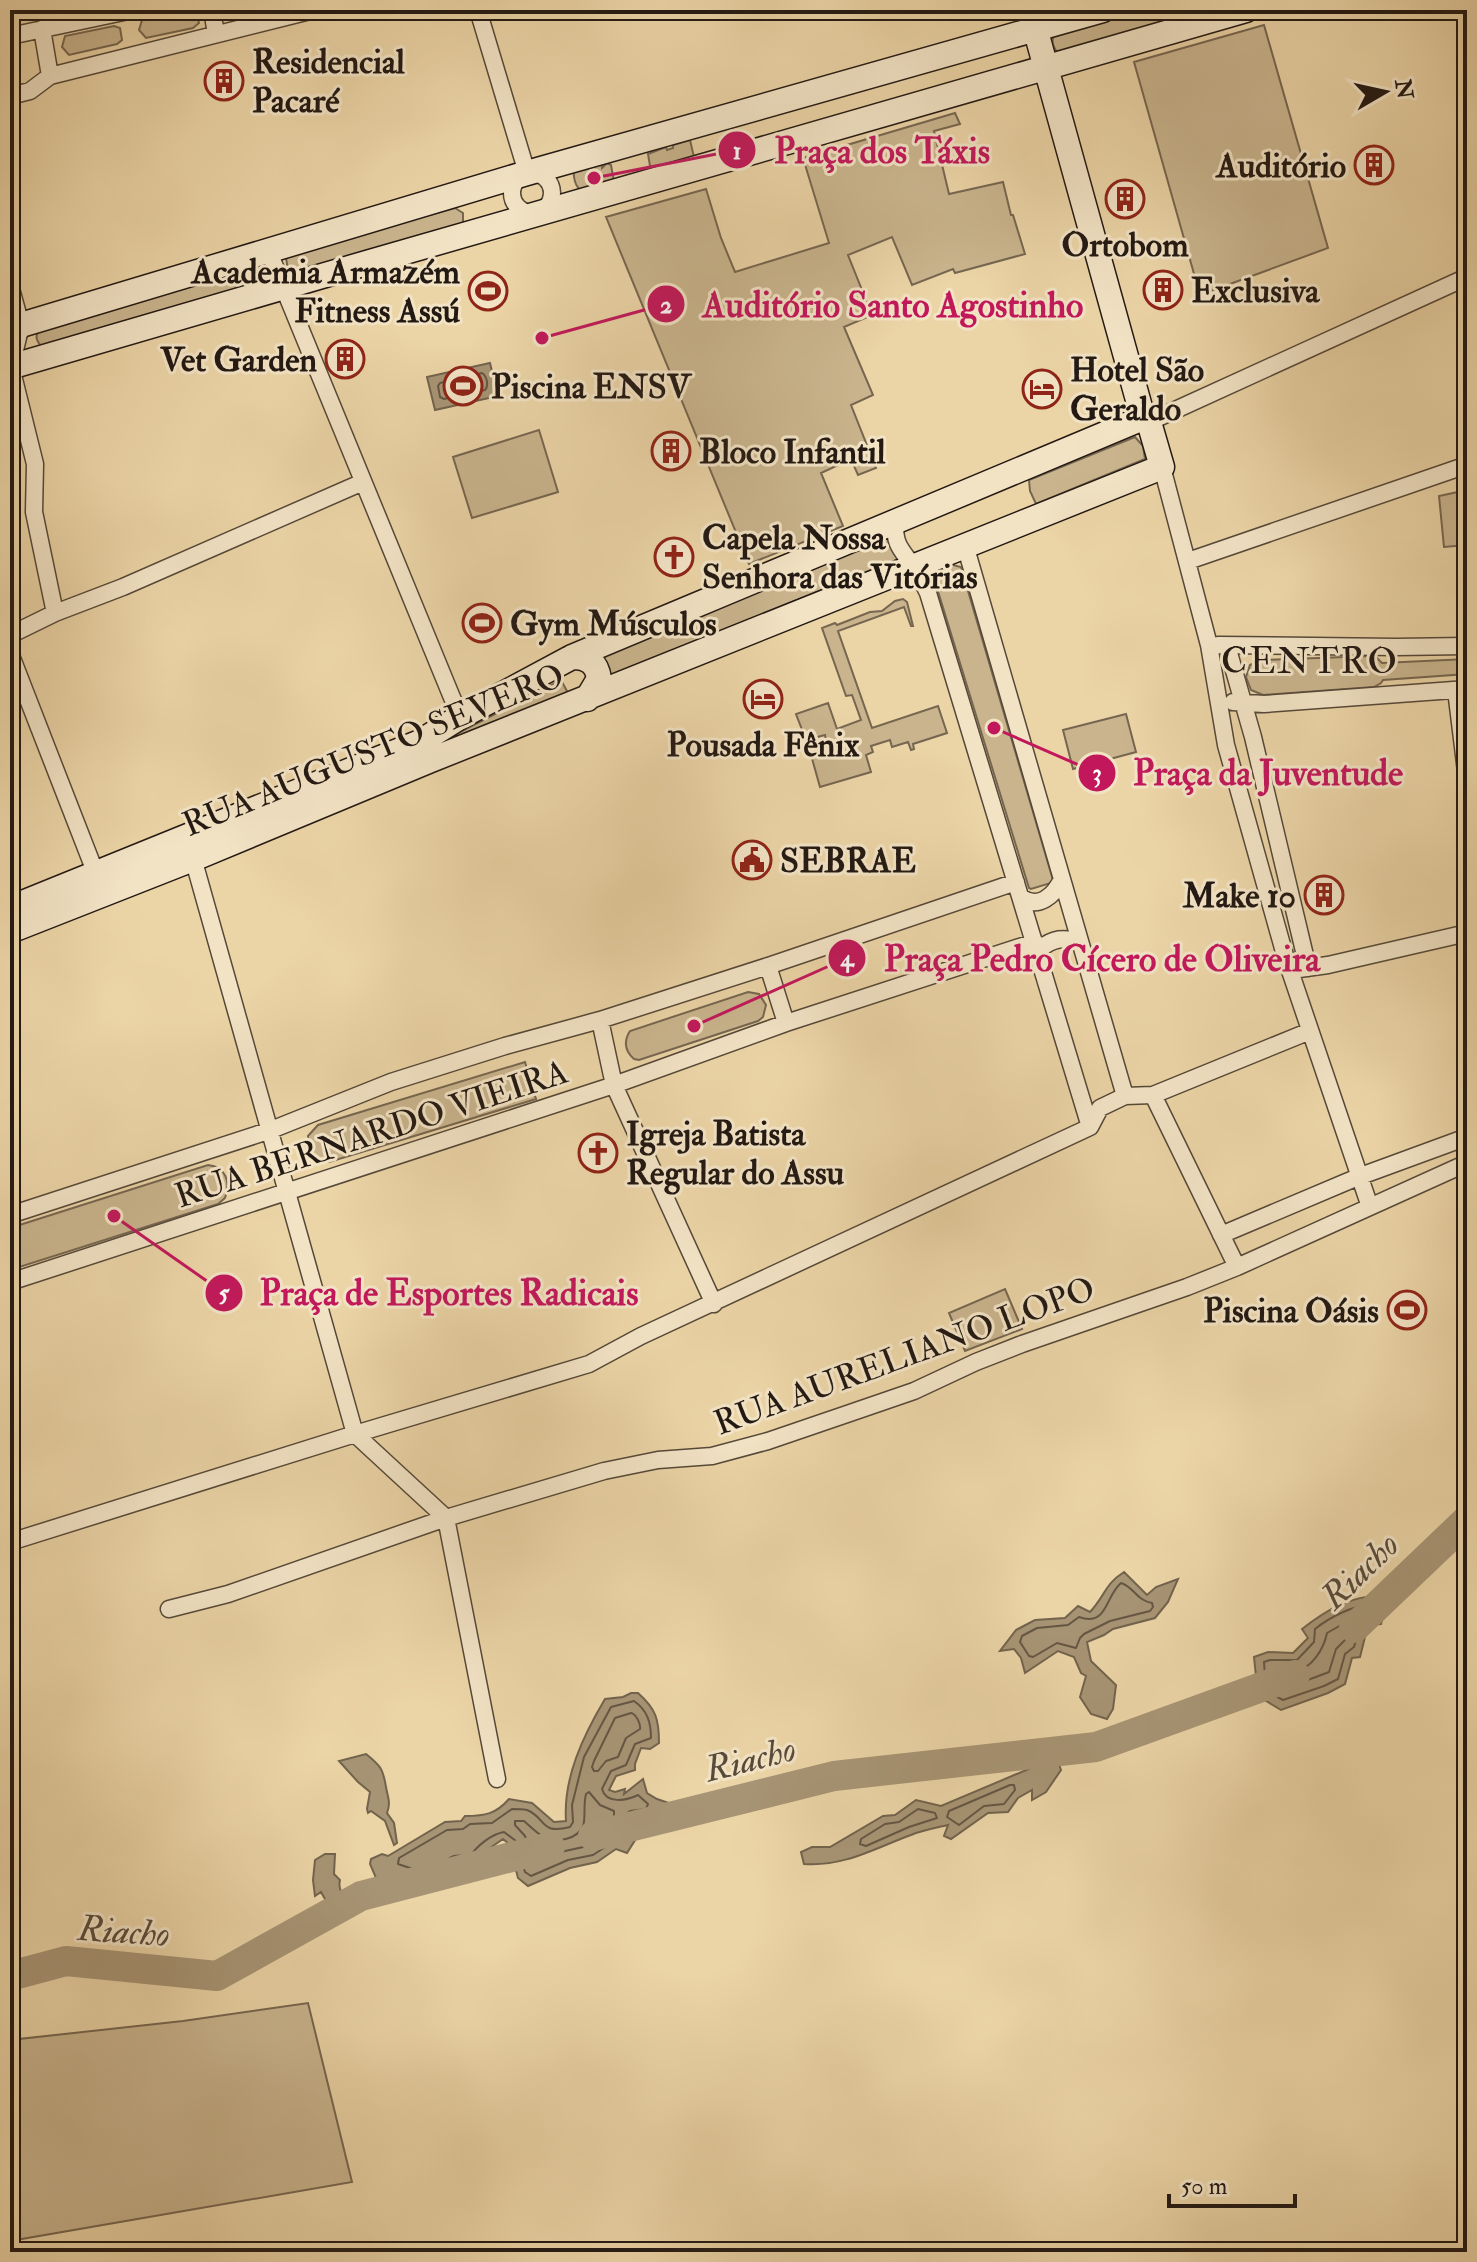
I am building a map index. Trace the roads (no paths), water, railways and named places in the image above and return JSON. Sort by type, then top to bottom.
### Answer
[{"type":"main road","points":[[15,330],[527,173],[756,108],[1032,19],[1103,10]]},
{"type":"main road","points":[[10,367],[1246,10]]},
{"type":"main road","points":[[1032,19],[1162,467]]},
{"type":"main road","points":[[756,108],[767,147]]},
{"type":"main road","points":[[699,124],[711,164]]},
{"type":"main road","name":"RUA AUGUSTO SEVERO","points":[[10,931],[420,742],[572,657],[895,521],[1146,420]]},
{"type":"main road","name":"RUA AUGUSTO SEVERO","points":[[10,908],[96,874],[190,848],[431,760],[1162,467]]},
{"type":"main road","points":[[598,646],[602,674],[617,687]]},
{"type":"main road","points":[[572,657],[582,657],[597,669],[599,679],[587,699]]},
{"type":"street","points":[[10,36],[133,10]]},
{"type":"street","points":[[212,10],[216,34]]},
{"type":"street","points":[[10,96],[30,91],[50,76],[314,10]]},
{"type":"street","points":[[478,10],[527,173]]},
{"type":"street","points":[[42,29],[50,76]]},
{"type":"street","points":[[527,173],[544,176],[551,186],[552,199],[538,213],[521,211],[513,202],[514,185],[527,173]]},
{"type":"street","points":[[269,252],[460,717]]},
{"type":"street","points":[[1146,420],[1467,277]]},
{"type":"street","points":[[10,285],[15,330],[10,367],[35,464],[34,512],[55,613]]},
{"type":"street","points":[[1188,561],[1467,465]]},
{"type":"street","points":[[1162,467],[1209,645],[1226,745],[1286,959],[1370,1207]]},
{"type":"street","points":[[10,635],[363,482]]},
{"type":"street","points":[[895,521],[896,539],[901,552],[914,566],[928,593],[1090,1127]]},
{"type":"street","points":[[965,545],[1125,1096]]},
{"type":"street","points":[[1209,645],[1467,646]]},
{"type":"street","points":[[1227,646],[1308,968]]},
{"type":"street","points":[[10,653],[96,874]]},
{"type":"street","points":[[1215,681],[1219,689],[1231,690],[1236,677]]},
{"type":"street","points":[[1219,701],[1264,704],[1462,690],[1467,780]]},
{"type":"street","points":[[190,848],[355,1434],[446,1518],[497,1779]]},
{"type":"street","name":"RUA BERNARDO VIEIRA","points":[[10,1215],[271,1130],[391,1082],[505,1046],[600,1020],[1019,890],[1025,901],[1033,903],[1046,899],[1057,890],[1062,879]]},
{"type":"street","points":[[1286,959],[1293,968],[1308,968],[1467,933]]},
{"type":"street","name":"RUA BERNARDO VIEIRA","points":[[10,1282],[614,1085],[786,1023],[1040,949],[1056,939],[1080,942]]},
{"type":"street","points":[[768,966],[786,1023]]},
{"type":"street","name":"RUA BERNARDO VIEIRA","points":[[600,1020],[614,1085]]},
{"type":"street","points":[[10,1542],[589,1364],[641,1336],[1090,1127],[1100,1108],[1125,1096],[1153,1095],[1310,1031]]},
{"type":"street","points":[[614,1085],[714,1304]]},
{"type":"street","points":[[1153,1095],[1237,1267]]},
{"type":"street","points":[[1221,1235],[1358,1177],[1467,1137]]},
{"type":"street","name":"RUA AURELIANO LOPO","points":[[169,1609],[228,1594],[446,1518],[604,1471],[658,1460],[712,1456],[768,1441],[914,1391],[1022,1344],[1237,1267],[1467,1163]]},
{"type":"water","name":"Piscina ENSV","points":[[490,363],[498,396],[435,410],[427,377]]},
{"type":"water","name":"Piscina Oásis","points":[[1407,1294],[1418,1299],[1423,1310],[1418,1321],[1407,1326],[1396,1321],[1391,1310],[1396,1299]]},
{"type":"water","points":[[1124,1572],[1147,1595],[1156,1587],[1178,1579],[1168,1602],[1155,1618],[1113,1629],[1087,1642],[1091,1661],[1116,1685],[1113,1709],[1107,1719],[1091,1714],[1080,1697],[1086,1676],[1081,1673],[1074,1657],[1058,1651],[1025,1673],[1021,1658],[1014,1649],[1000,1651],[1016,1630],[1035,1620],[1065,1618],[1078,1606],[1090,1612],[1113,1581]]},
{"type":"water","points":[[1381,1596],[1384,1613],[1381,1624],[1368,1625],[1360,1657],[1352,1658],[1345,1684],[1281,1710],[1258,1696],[1254,1657],[1268,1652],[1293,1653],[1308,1638],[1302,1629],[1320,1616],[1349,1601]]},
{"type":"water","points":[[638,1693],[653,1710],[659,1743],[650,1749],[641,1748],[635,1770],[616,1776],[609,1790],[625,1789],[624,1794],[643,1779],[647,1793],[675,1805],[672,1813],[660,1812],[631,1819],[637,1837],[627,1853],[616,1849],[597,1862],[570,1868],[528,1886],[518,1878],[509,1844],[503,1839],[480,1855],[483,1874],[476,1880],[460,1862],[451,1867],[451,1881],[435,1888],[403,1875],[376,1878],[371,1859],[382,1854],[388,1856],[445,1822],[461,1821],[465,1816],[495,1811],[509,1799],[532,1803],[554,1822],[566,1821],[571,1773],[589,1728],[605,1699]]},
{"type":"water","points":[[366,1754],[384,1776],[389,1800],[387,1813],[394,1823],[397,1843],[394,1845],[385,1821],[371,1811],[368,1813],[370,1792],[339,1761]]},
{"type":"water","points":[[1058,1761],[1061,1770],[1046,1792],[1032,1800],[1032,1790],[1018,1798],[1008,1812],[988,1813],[951,1839],[944,1836],[948,1825],[916,1833],[846,1860],[804,1864],[801,1852],[812,1847],[830,1847],[883,1816],[895,1815],[916,1800],[941,1806],[1038,1765]]},
{"type":"water","points":[[325,1854],[335,1854],[334,1874],[340,1880],[341,1892],[350,1909],[334,1915],[321,1892],[315,1896],[315,1860]]},
{"type":"waterway","name":"Riacho","points":[[1354,1628],[1467,1520]]},
{"type":"waterway","name":"Riacho","points":[[593,1836],[834,1776],[1096,1747],[1295,1675]]},
{"type":"waterway","name":"Riacho","points":[[10,1976],[66,1961],[217,1976],[361,1896],[550,1847]]},
{"type":"place","name":"Residencial Pacaré","points":[[224,81]]},
{"type":"place","name":"Auditório","points":[[1374,165]]},
{"type":"place","name":"Praça dos Táxis","points":[[594,178]]},
{"type":"place","name":"Ortobom","points":[[1125,199]]},
{"type":"place","name":"Exclusiva","points":[[1163,290]]},
{"type":"place","name":"Academia Armazém Fitness Assú","points":[[488,291]]},
{"type":"place","name":"Auditório Santo Agostinho","points":[[542,338]]},
{"type":"place","name":"Vet Garden","points":[[345,359]]},
{"type":"place","name":"Piscina ENSV","points":[[463,386]]},
{"type":"place","name":"Hotel São Geraldo","points":[[1042,389]]},
{"type":"place","name":"Bloco Infantil","points":[[671,451]]},
{"type":"place","name":"Capela Nossa Senhora das Vitórias","points":[[674,557]]},
{"type":"place","name":"Gym Músculos","points":[[482,623]]},
{"type":"place","name":"Pousada Fênix","points":[[763,699]]},
{"type":"place","name":"Praça da Juventude","points":[[994,728]]},
{"type":"place","name":"SEBRAE","points":[[752,860]]},
{"type":"place","name":"Make 10","points":[[1324,895]]},
{"type":"place","name":"Praça Pedro Cícero de Oliveira","points":[[694,1026]]},
{"type":"place","name":"Igreja Batista Regular do Assu","points":[[598,1153]]},
{"type":"place","name":"Praça de Esportes Radicais","points":[[114,1216]]},
{"type":"place","name":"Piscina Oásis","points":[[1407,1310]]},
{"type":"district","name":"CENTRO","points":[[1310,660]]}]
